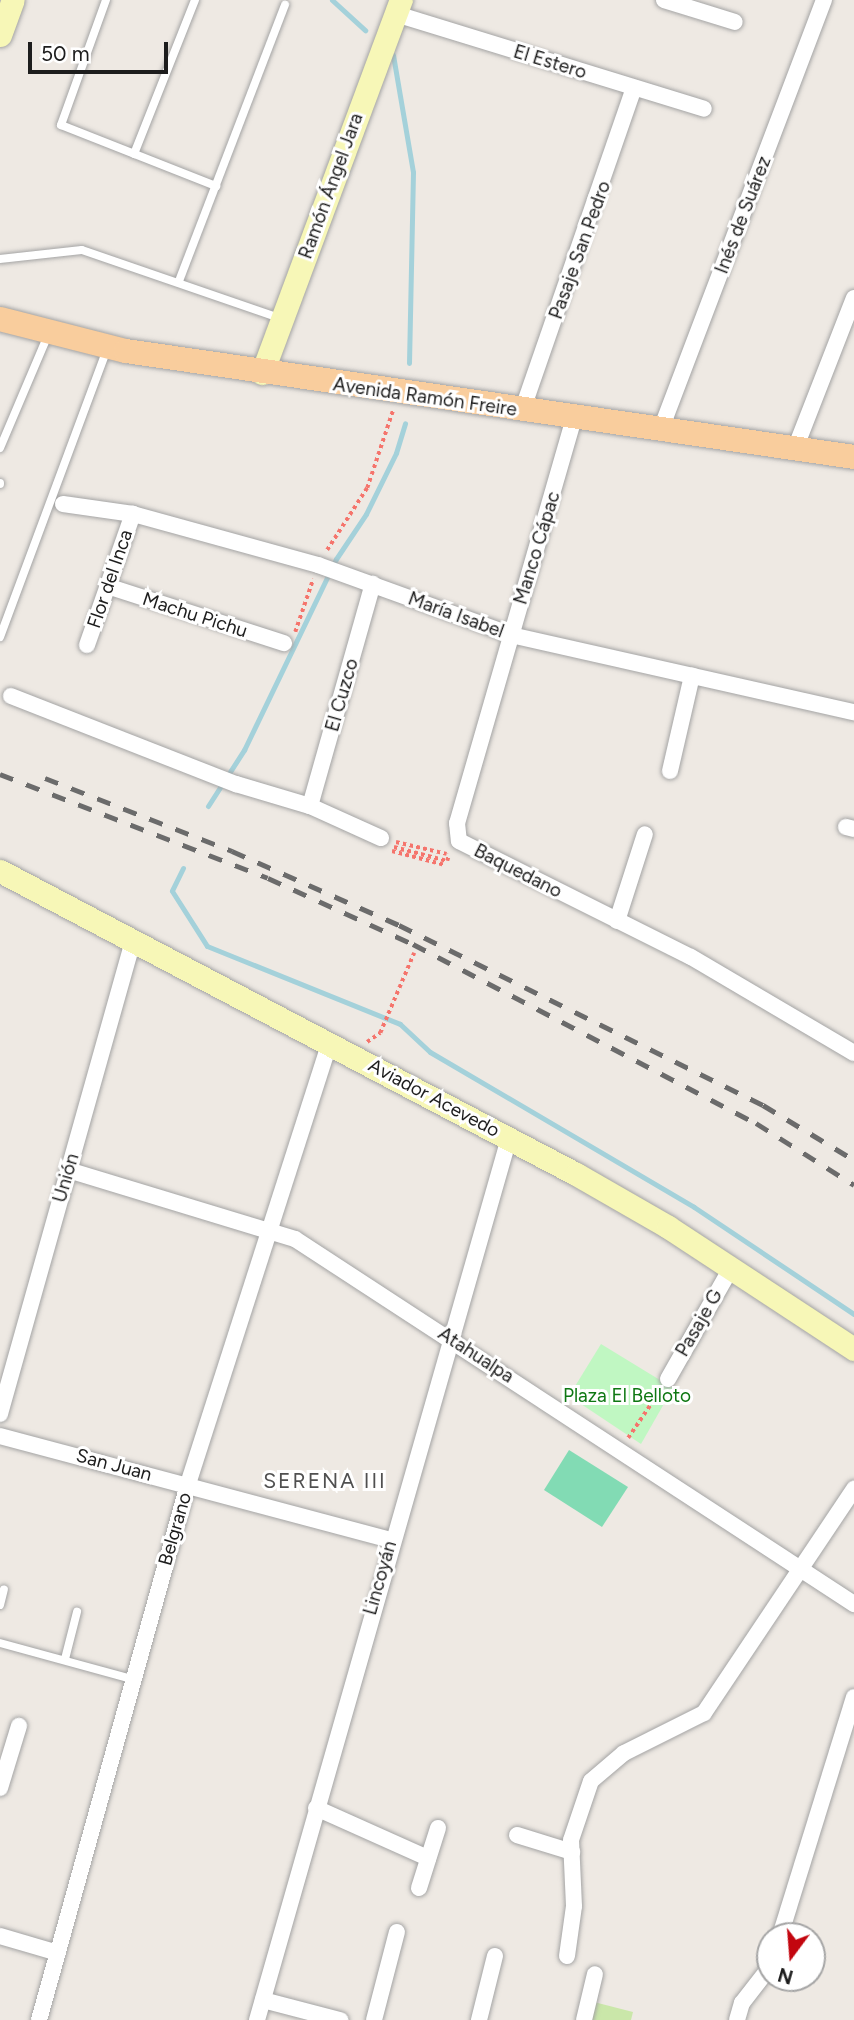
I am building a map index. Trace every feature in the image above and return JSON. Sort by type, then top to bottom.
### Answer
[{"type":"main road","points":[[0,35],[13,0]]},
{"type":"main road","name":"Ramón Ángel Jara","points":[[262,373],[398,7]]},
{"type":"main road","name":"Avenida Ramón Freire","points":[[0,319],[48,335],[108,348],[262,373],[854,457]]},
{"type":"main road","name":"Aviador Acevedo","points":[[0,871],[509,1138],[731,1268],[854,1349]]},
{"type":"street","points":[[664,0],[735,22]]},
{"type":"street","name":"Inés de Suárez","points":[[661,429],[824,0]]},
{"type":"street","name":"El Estero","points":[[398,7],[634,88],[704,109]]},
{"type":"street","name":"Pasaje San Pedro","points":[[522,411],[634,88]]},
{"type":"street","points":[[795,449],[854,298]]},
{"type":"street","name":"Manco Cápac","points":[[460,841],[457,823],[574,418]]},
{"type":"street","name":"María Isabel","points":[[52,502],[133,514],[318,565],[511,635],[854,712]]},
{"type":"street","name":"Flor del Inca","points":[[87,645],[133,514]]},
{"type":"street","name":"El Cuzco","points":[[310,806],[373,584]]},
{"type":"street","name":"Machu Pichu","points":[[107,586],[284,643]]},
{"type":"street","points":[[670,771],[692,676]]},
{"type":"street","points":[[11,696],[236,784],[310,806],[383,844]]},
{"type":"street","points":[[617,921],[645,835]]},
{"type":"street","name":"Baquedano","points":[[460,841],[691,957],[854,1053]]},
{"type":"street","name":"Unión","points":[[0,1414],[133,942]]},
{"type":"street","name":"Belgrano","points":[[39,2020],[188,1484],[273,1230],[330,1043]]},
{"type":"street","name":"Lincoyán","points":[[257,2020],[390,1540],[452,1340],[509,1138]]},
{"type":"street","name":"Atahualpa","points":[[68,1170],[273,1230],[295,1239],[621,1448],[854,1604]]},
{"type":"street","name":"Pasaje G","points":[[667,1379],[731,1268]]},
{"type":"street","name":"San Juan","points":[[0,1436],[390,1540]]},
{"type":"street","points":[[567,1956],[574,1906],[572,1852],[578,1810],[591,1782],[624,1753],[704,1713],[854,1489]]},
{"type":"street","points":[[784,1922],[854,1697]]},
{"type":"street","points":[[0,1788],[6,1742],[19,1726]]},
{"type":"street","points":[[316,1808],[428,1858]]},
{"type":"street","points":[[419,1888],[438,1828]]},
{"type":"street","points":[[517,1835],[572,1852]]},
{"type":"street","points":[[374,2020],[397,1932]]},
{"type":"street","points":[[0,1936],[58,1953]]},
{"type":"street","points":[[479,2020],[495,1956]]},
{"type":"street","points":[[584,2020],[595,1974]]},
{"type":"street","points":[[737,2020],[742,2003],[756,1985]]},
{"type":"street","points":[[263,2000],[340,2020]]},
{"type":"lane","points":[[106,0],[61,125],[216,186]]},
{"type":"lane","points":[[134,153],[194,0]]},
{"type":"lane","points":[[179,281],[285,5]]},
{"type":"lane","points":[[0,259],[82,250],[179,281],[282,319]]},
{"type":"lane","points":[[0,448],[48,335]]},
{"type":"lane","points":[[0,637],[108,348]]},
{"type":"lane","points":[[0,1605],[4,1589]]},
{"type":"lane","points":[[65,1659],[77,1612]]},
{"type":"lane","points":[[0,1643],[132,1679]]},
{"type":"path","points":[[284,643],[294,632],[318,565],[367,488],[389,428]]},
{"type":"path","name":"Baquedano","points":[[383,844],[449,855],[460,841]]},
{"type":"path","points":[[383,844],[447,860],[449,855]]},
{"type":"path","points":[[383,844],[445,865]]},
{"type":"path","points":[[380,1033],[414,953]]},
{"type":"path","points":[[621,1448],[667,1379]]},
{"type":"green space","name":"Plaza El Belloto","points":[[601,1344],[673,1388],[641,1444],[569,1396]]},
{"type":"green space","points":[[569,1450],[628,1487],[602,1527],[544,1490]]},
{"type":"green space","points":[[594,2002],[633,2012],[631,2020],[590,2020]]},
{"type":"waterway","points":[[332,0],[365,30]]},
{"type":"waterway","points":[[393,55],[413,172],[409,363]]},
{"type":"waterway","points":[[208,806],[244,750],[336,559],[366,514],[396,453],[405,423]]},
{"type":"waterway","points":[[183,868],[172,891],[207,946],[400,1024],[430,1052],[694,1207],[854,1314]]},
{"type":"railway","points":[[0,774],[268,878],[413,944],[756,1123],[854,1185]]},
{"type":"railway","points":[[45,778],[232,851],[399,925],[763,1105],[854,1160]]},
{"type":"district","name":"SERENA III","points":[[325,1481]]}]
